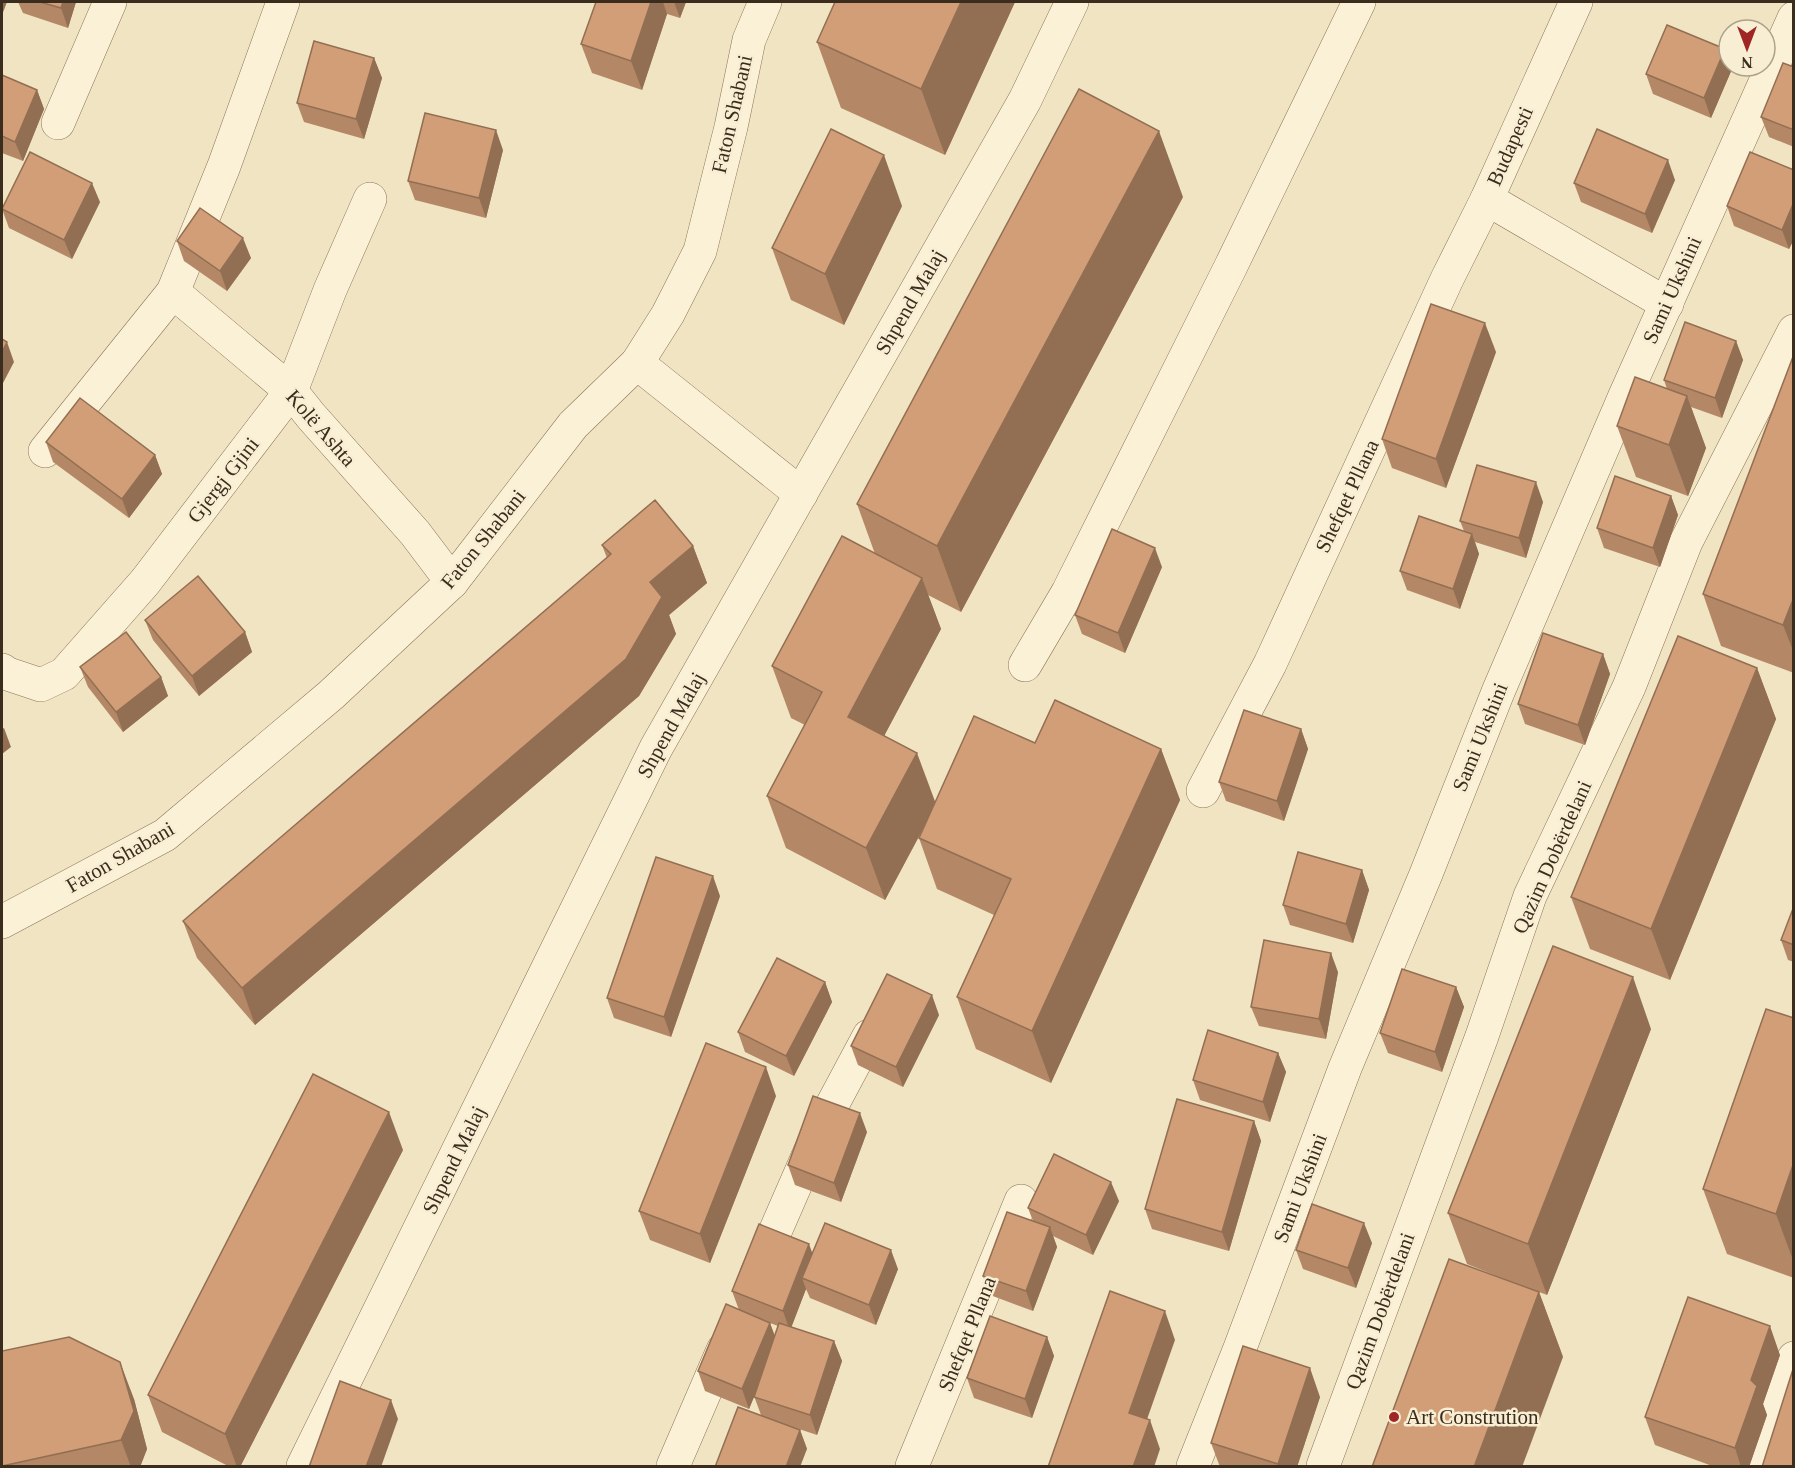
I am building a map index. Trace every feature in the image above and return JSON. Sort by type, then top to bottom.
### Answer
[{"type":"street","points":[[58,123],[110,2]]},
{"type":"street","points":[[45,451],[173,292],[225,166],[283,2]]},
{"type":"street","name":"Faton Shabani","points":[[2,922],[165,835],[331,695],[452,582],[573,425],[637,363],[668,315],[700,251],[731,127],[749,40],[765,2]]},
{"type":"street","name":"Shpend Malaj","points":[[303,1467],[656,748],[1025,100],[1072,2]]},
{"type":"street","points":[[1025,665],[1068,592],[1236,256],[1359,2]]},
{"type":"street","name":"Budapesti","points":[[1569,4],[1486,199],[1667,304]]},
{"type":"street","name":"Sami Ukshini","points":[[1193,1467],[1345,1068],[1494,703],[1576,507],[1794,18]]},
{"type":"street","name":"Gjergj Gjini","points":[[2,669],[8,674],[41,685],[64,674],[145,582],[291,391],[330,290],[370,199]]},
{"type":"street","name":"Shefqet Pllana","points":[[1203,791],[1270,664],[1486,199]]},
{"type":"street","name":"Kolë Ashta","points":[[173,292],[291,391],[310,416],[415,533],[452,582]]},
{"type":"street","name":"Qazim Dobërdelani","points":[[1323,1467],[1482,1036],[1530,896],[1629,687],[1686,542],[1794,331]]},
{"type":"street","points":[[637,363],[801,494]]},
{"type":"street","points":[[747,1295],[822,1124],[869,1036]]},
{"type":"street","name":"Shefqet Pllana","points":[[912,1467],[1022,1201]]},
{"type":"street","points":[[674,1467],[734,1327]]},
{"type":"street","points":[[1755,1467],[1794,1358]]},
{"type":"building","points":[[40,2],[63,2],[61,8]]},
{"type":"building","points":[[596,2],[651,2],[631,61],[581,44]]},
{"type":"building","points":[[835,2],[961,2],[921,89],[817,42]]},
{"type":"building","points":[[1667,25],[1717,46],[1717,68],[1704,98],[1646,74]]},
{"type":"building","points":[[314,41],[374,58],[356,119],[297,103]]},
{"type":"building","points":[[1783,63],[1794,67],[1794,130],[1761,117]]},
{"type":"building","points":[[2,75],[37,90],[15,142],[2,136]]},
{"type":"building","points":[[1079,89],[1159,131],[937,546],[857,504]]},
{"type":"building","points":[[425,113],[496,130],[479,198],[408,181]]},
{"type":"building","points":[[831,129],[884,155],[825,274],[772,248]]},
{"type":"building","points":[[1597,129],[1668,160],[1645,214],[1574,183]]},
{"type":"building","points":[[30,152],[92,183],[64,240],[2,209]]},
{"type":"building","points":[[1750,152],[1794,170],[1794,202],[1782,230],[1727,206]]},
{"type":"building","points":[[200,208],[243,238],[220,271],[177,241]]},
{"type":"building","points":[[1431,304],[1485,323],[1436,459],[1382,439]]},
{"type":"building","points":[[1685,322],[1736,341],[1715,398],[1664,380]]},
{"type":"building","points":[[2,339],[7,342],[2,352]]},
{"type":"building","points":[[1794,354],[1794,597],[1783,625],[1703,594]]},
{"type":"building","points":[[1635,377],[1687,396],[1669,445],[1617,426]]},
{"type":"building","points":[[80,398],[155,455],[122,499],[46,442]]},
{"type":"building","points":[[1477,465],[1536,482],[1519,538],[1460,521]]},
{"type":"building","points":[[1615,476],[1671,496],[1653,548],[1597,528]]},
{"type":"building","points":[[655,500],[693,546],[650,582],[662,597],[626,659],[242,988],[183,921],[611,554],[602,545]]},
{"type":"building","points":[[1419,516],[1472,534],[1453,589],[1400,571]]},
{"type":"building","points":[[1112,529],[1155,548],[1118,633],[1075,615]]},
{"type":"building","points":[[842,536],[922,578],[848,717],[917,753],[866,848],[767,796],[822,692],[772,666]]},
{"type":"building","points":[[198,576],[245,632],[192,676],[145,620]]},
{"type":"building","points":[[126,632],[161,677],[116,712],[80,667]]},
{"type":"building","points":[[1543,633],[1603,654],[1578,725],[1518,704]]},
{"type":"building","points":[[1678,636],[1757,668],[1651,929],[1571,897]]},
{"type":"building","points":[[1055,700],[1161,749],[1032,1031],[957,997],[1011,879],[919,838],[974,716],[1035,743]]},
{"type":"building","points":[[1244,710],[1301,729],[1277,801],[1219,782]]},
{"type":"building","points":[[1298,852],[1362,870],[1346,924],[1283,905]]},
{"type":"building","points":[[656,857],[713,876],[664,1017],[607,998]]},
{"type":"building","points":[[1794,906],[1794,945],[1781,940]]},
{"type":"building","points":[[1264,940],[1331,953],[1319,1019],[1251,1007]]},
{"type":"building","points":[[1553,946],[1633,977],[1528,1244],[1448,1213]]},
{"type":"building","points":[[777,958],[825,982],[786,1056],[738,1032]]},
{"type":"building","points":[[1402,969],[1456,987],[1435,1052],[1380,1033]]},
{"type":"building","points":[[887,974],[932,995],[896,1067],[851,1046]]},
{"type":"building","points":[[1766,1009],[1794,1018],[1794,1162],[1776,1214],[1703,1189]]},
{"type":"building","points":[[1208,1030],[1278,1053],[1263,1102],[1193,1080]]},
{"type":"building","points":[[706,1043],[766,1067],[700,1234],[639,1211]]},
{"type":"building","points":[[313,1074],[389,1112],[225,1434],[148,1395]]},
{"type":"building","points":[[813,1096],[860,1113],[834,1183],[788,1165]]},
{"type":"building","points":[[1177,1099],[1254,1121],[1222,1232],[1145,1209]]},
{"type":"building","points":[[1054,1154],[1111,1182],[1086,1235],[1028,1208]]},
{"type":"building","points":[[1312,1204],[1364,1223],[1348,1268],[1296,1250]]},
{"type":"building","points":[[1007,1212],[1050,1227],[1026,1291],[983,1276]]},
{"type":"building","points":[[825,1223],[891,1250],[869,1305],[802,1278]]},
{"type":"building","points":[[759,1224],[809,1244],[783,1311],[732,1291]]},
{"type":"building","points":[[1449,1259],[1539,1292],[1474,1467],[1372,1467]]},
{"type":"building","points":[[1110,1291],[1165,1311],[1129,1413],[1150,1420],[1133,1467],[1048,1467]]},
{"type":"building","points":[[1688,1297],[1770,1326],[1751,1380],[1757,1386],[1735,1448],[1645,1417]]},
{"type":"building","points":[[726,1304],[770,1323],[742,1389],[698,1371]]},
{"type":"building","points":[[990,1316],[1047,1337],[1025,1399],[967,1378]]},
{"type":"building","points":[[779,1323],[834,1341],[810,1415],[754,1397]]},
{"type":"building","points":[[69,1337],[120,1362],[134,1411],[121,1440],[2,1466],[2,1351]]},
{"type":"building","points":[[1243,1346],[1310,1368],[1278,1464],[1211,1443]]},
{"type":"building","points":[[1794,1366],[1794,1467],[1762,1467]]},
{"type":"building","points":[[340,1381],[391,1400],[366,1467],[309,1467]]},
{"type":"building","points":[[738,1407],[800,1430],[786,1467],[715,1467]]},
{"type":"place","name":"Art Constrution","points":[[1394,1417]]}]
